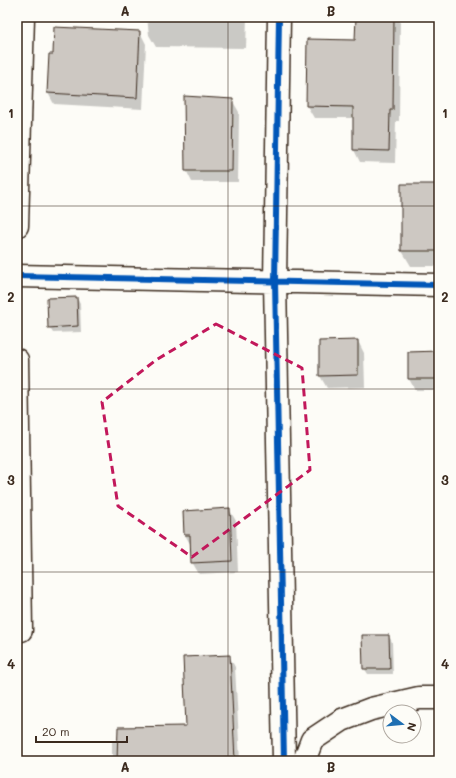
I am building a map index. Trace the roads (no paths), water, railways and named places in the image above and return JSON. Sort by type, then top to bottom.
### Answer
[{"type":"street","points":[[17,226],[23,17]]},
{"type":"street","points":[[279,17],[275,281],[284,761]]},
{"type":"street","points":[[17,276],[439,285]]},
{"type":"street","points":[[17,360],[21,630]]},
{"type":"street","points":[[304,761],[312,740],[342,720],[371,709],[419,698],[439,698]]}]
